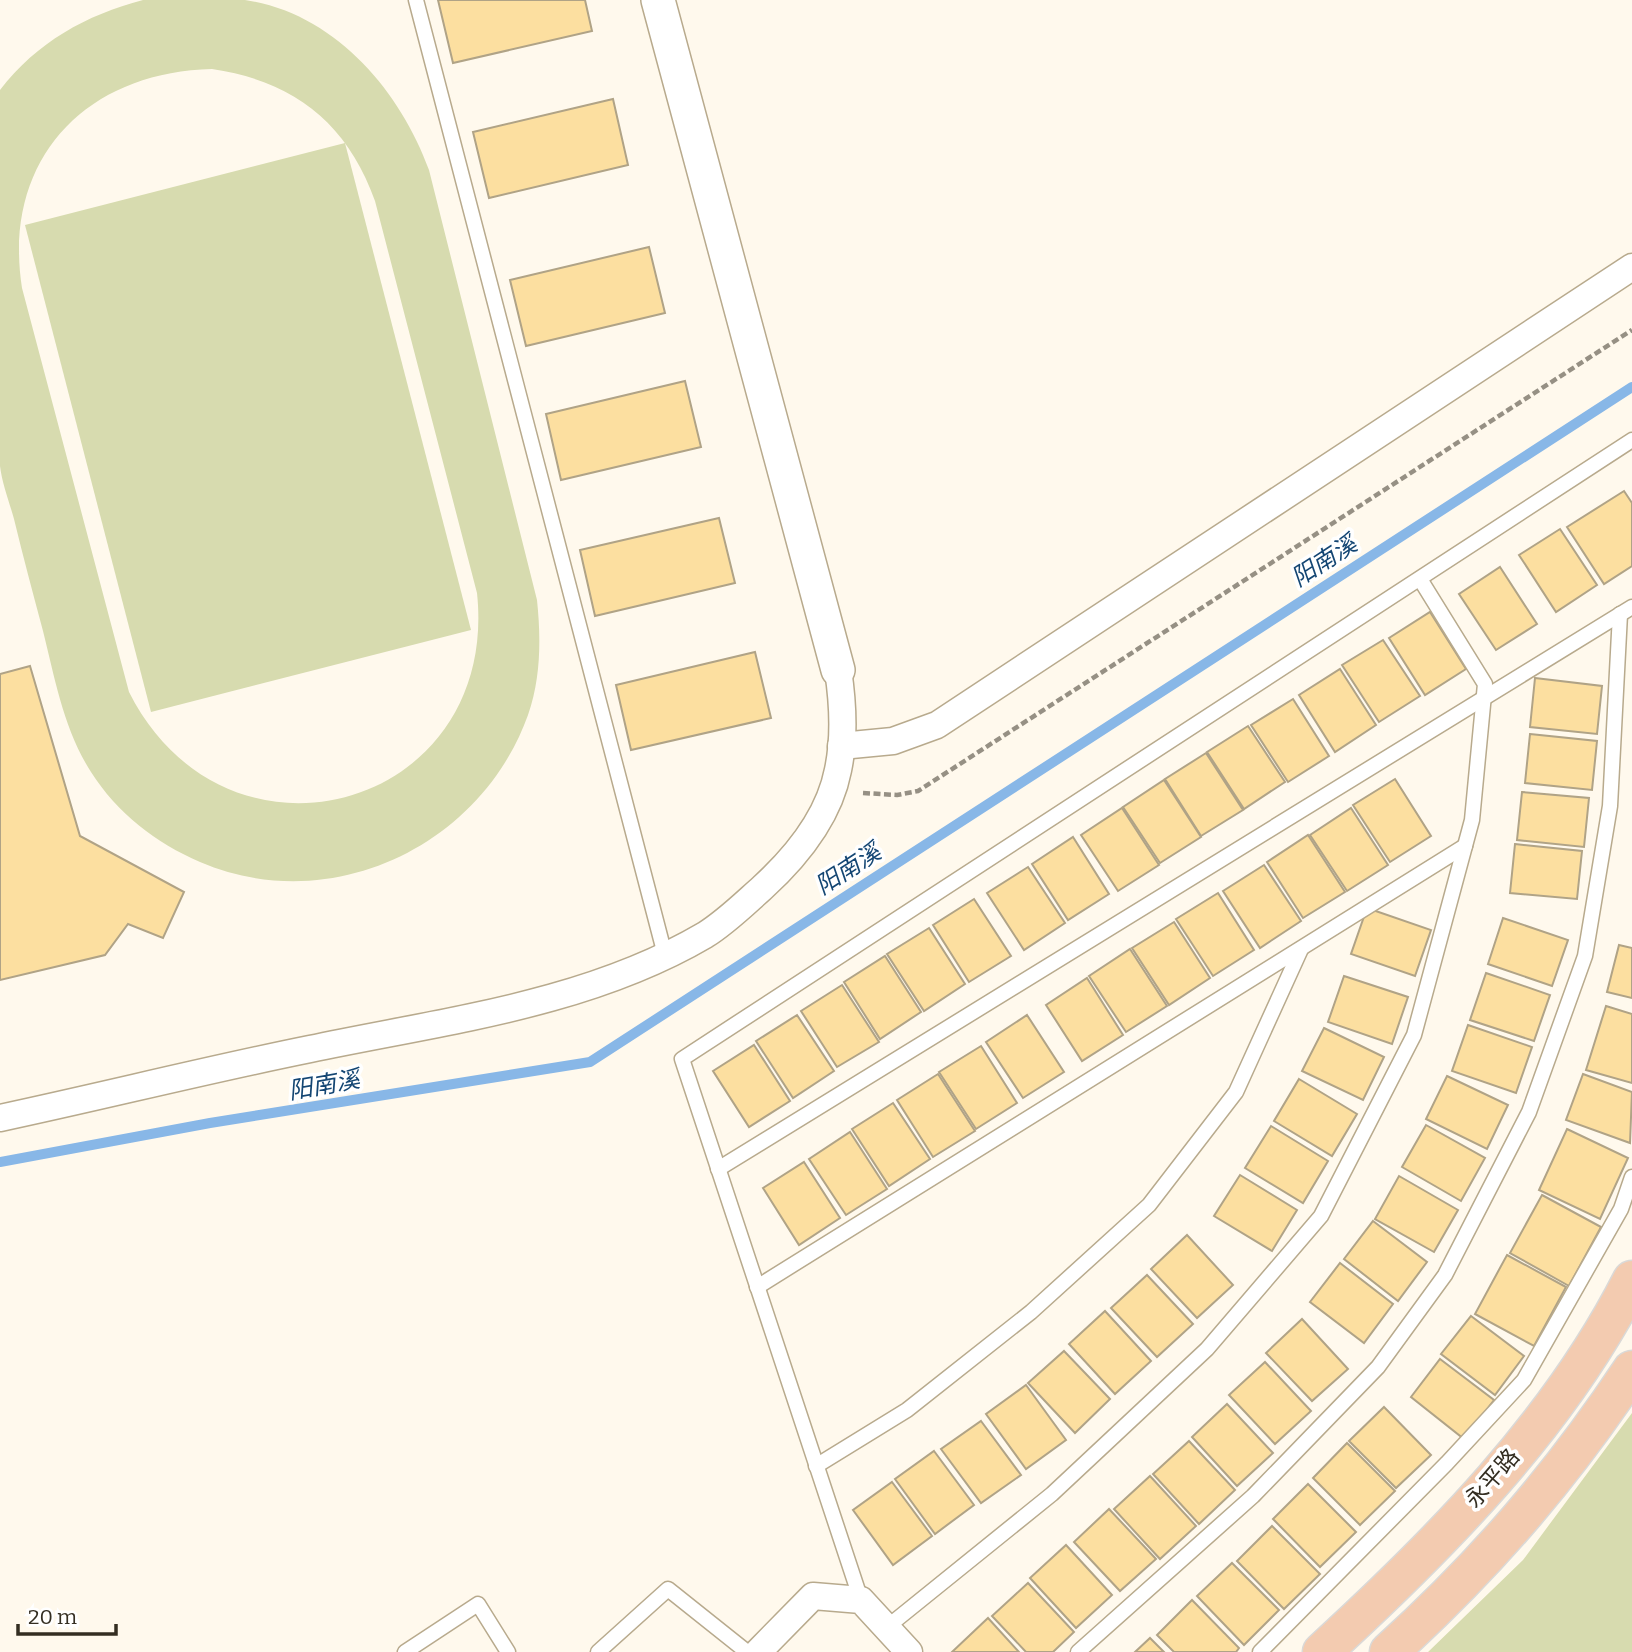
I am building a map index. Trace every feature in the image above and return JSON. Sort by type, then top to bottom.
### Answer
[{"type":"main road","name":"永平路","points":[[1322,1652],[1389,1591],[1494,1478],[1555,1402],[1632,1280]]},
{"type":"main road","name":"永平路","points":[[1389,1652],[1480,1567],[1571,1456],[1632,1370]]},
{"type":"street","points":[[0,1118],[272,1056],[529,1004],[605,980],[665,955],[706,934],[779,873],[805,843],[831,792],[838,771],[843,703],[838,670],[658,0]]},
{"type":"street","points":[[841,746],[893,741],[937,725],[1632,267]]},
{"type":"street","points":[[758,1652],[813,1596],[861,1600],[909,1652]]},
{"type":"lane","points":[[416,0],[665,955]]},
{"type":"lane","points":[[861,1600],[682,1059],[1632,440]]},
{"type":"lane","points":[[886,1628],[1052,1494],[1208,1349],[1321,1216],[1414,1035],[1472,820],[1485,684],[1420,579]]},
{"type":"lane","points":[[718,1169],[1626,610]]},
{"type":"lane","points":[[1078,1652],[1272,1476],[1378,1367],[1446,1275],[1529,1112],[1585,956],[1610,806],[1626,610]]},
{"type":"lane","points":[[757,1287],[1465,846]]},
{"type":"lane","points":[[816,1466],[907,1410],[1031,1312],[1149,1205],[1236,1092],[1301,948]]},
{"type":"lane","points":[[1259,1652],[1447,1463],[1524,1380],[1621,1209],[1632,1177]]},
{"type":"lane","points":[[598,1652],[668,1589],[747,1652]]},
{"type":"lane","points":[[405,1652],[478,1604],[508,1652]]},
{"type":"path","points":[[831,792],[897,795],[918,791],[1632,330]]},
{"type":"green space","points":[[143,0],[245,0],[277,8],[307,21],[335,38],[382,84],[401,112],[429,170],[537,600],[538,672],[528,715],[506,761],[475,801],[438,834],[396,859],[349,875],[300,881],[250,877],[200,862],[168,846],[125,813],[101,787],[74,739],[56,686],[0,466],[0,90],[14,73],[46,44],[82,22]],"holes":[[[212,69],[241,75],[292,95],[313,110],[349,149],[363,173],[375,201],[477,593],[473,667],[446,727],[403,770],[348,796],[288,803],[228,789],[173,752],[129,692],[22,288],[19,242],[25,200],[40,163],[62,132],[91,106],[126,86],[167,74]]]},
{"type":"green space","points":[[345,143],[471,630],[151,712],[25,225]]},
{"type":"green space","points":[[1632,1413],[1632,1652],[1428,1652],[1523,1560]]},
{"type":"building","points":[[438,0],[585,0],[592,31],[453,63]]},
{"type":"building","points":[[613,99],[628,165],[489,198],[473,132]]},
{"type":"building","points":[[649,247],[665,313],[526,346],[510,280]]},
{"type":"building","points":[[685,381],[701,447],[561,480],[546,414]]},
{"type":"building","points":[[1624,491],[1632,503],[1632,566],[1604,584],[1567,527]]},
{"type":"building","points":[[719,518],[735,583],[595,616],[580,550]]},
{"type":"building","points":[[1560,529],[1597,585],[1556,612],[1519,555]]},
{"type":"building","points":[[1500,567],[1537,624],[1496,650],[1459,594]]},
{"type":"building","points":[[1430,612],[1466,669],[1425,695],[1389,638]]},
{"type":"building","points":[[1383,640],[1420,696],[1379,722],[1342,665]]},
{"type":"building","points":[[755,652],[771,718],[631,750],[616,685]]},
{"type":"building","points":[[30,666],[80,836],[184,892],[163,938],[128,924],[105,955],[0,980],[0,674]]},
{"type":"building","points":[[1340,669],[1376,725],[1335,752],[1299,695]]},
{"type":"building","points":[[1535,678],[1602,686],[1597,734],[1530,727]]},
{"type":"building","points":[[1293,699],[1329,756],[1288,782],[1251,725]]},
{"type":"building","points":[[1248,726],[1285,782],[1244,809],[1207,752]]},
{"type":"building","points":[[1530,734],[1597,741],[1592,790],[1525,783]]},
{"type":"building","points":[[1206,753],[1243,810],[1201,836],[1165,779]]},
{"type":"building","points":[[1395,779],[1431,836],[1390,862],[1353,805]]},
{"type":"building","points":[[1164,780],[1201,837],[1160,863],[1123,807]]},
{"type":"building","points":[[1522,792],[1589,798],[1584,847],[1517,840]]},
{"type":"building","points":[[1122,808],[1159,865],[1118,891],[1081,835]]},
{"type":"building","points":[[1351,808],[1388,865],[1347,891],[1310,835]]},
{"type":"building","points":[[1308,835],[1345,892],[1303,918],[1267,862]]},
{"type":"building","points":[[1073,837],[1109,894],[1068,920],[1032,864]]},
{"type":"building","points":[[1515,844],[1582,851],[1577,899],[1510,893]]},
{"type":"building","points":[[1264,865],[1301,921],[1260,948],[1223,891]]},
{"type":"building","points":[[1028,867],[1065,923],[1024,950],[987,893]]},
{"type":"building","points":[[1218,893],[1254,950],[1213,976],[1176,919]]},
{"type":"building","points":[[974,899],[1011,956],[969,982],[933,925]]},
{"type":"building","points":[[1367,908],[1431,930],[1415,976],[1351,954]]},
{"type":"building","points":[[1503,918],[1568,940],[1552,986],[1488,964]]},
{"type":"building","points":[[1174,922],[1210,978],[1169,1005],[1132,948]]},
{"type":"building","points":[[929,928],[965,984],[924,1011],[887,954]]},
{"type":"building","points":[[1619,945],[1632,948],[1632,998],[1607,992]]},
{"type":"building","points":[[1130,949],[1167,1006],[1126,1032],[1089,976]]},
{"type":"building","points":[[885,956],[921,1012],[880,1039],[844,982]]},
{"type":"building","points":[[1486,973],[1550,995],[1534,1041],[1470,1020]]},
{"type":"building","points":[[1344,976],[1408,997],[1392,1044],[1328,1022]]},
{"type":"building","points":[[1087,978],[1123,1035],[1082,1061],[1046,1005]]},
{"type":"building","points":[[842,985],[879,1042],[837,1067],[801,1011]]},
{"type":"building","points":[[1606,1006],[1632,1014],[1632,1083],[1586,1070]]},
{"type":"building","points":[[797,1015],[834,1071],[793,1098],[756,1041]]},
{"type":"building","points":[[1027,1015],[1064,1072],[1023,1098],[986,1042]]},
{"type":"building","points":[[1468,1025],[1532,1047],[1516,1093],[1452,1071]]},
{"type":"building","points":[[1324,1028],[1384,1057],[1363,1100],[1302,1071]]},
{"type":"building","points":[[754,1045],[790,1101],[749,1127],[713,1071]]},
{"type":"building","points":[[981,1046],[1017,1103],[976,1129],[939,1072]]},
{"type":"building","points":[[938,1074],[975,1131],[933,1157],[897,1100]]},
{"type":"building","points":[[1583,1074],[1632,1092],[1630,1143],[1566,1120]]},
{"type":"building","points":[[1447,1076],[1508,1105],[1487,1149],[1426,1119]]},
{"type":"building","points":[[1299,1079],[1357,1114],[1332,1156],[1274,1121]]},
{"type":"building","points":[[893,1103],[930,1159],[889,1186],[852,1129]]},
{"type":"building","points":[[1426,1125],[1485,1158],[1461,1201],[1402,1167]]},
{"type":"building","points":[[1271,1126],[1328,1161],[1303,1203],[1245,1168]]},
{"type":"building","points":[[1567,1129],[1628,1158],[1600,1219],[1539,1190]]},
{"type":"building","points":[[850,1132],[887,1189],[846,1215],[809,1159]]},
{"type":"building","points":[[804,1162],[840,1218],[799,1245],[763,1188]]},
{"type":"building","points":[[1240,1175],[1297,1210],[1272,1251],[1214,1216]]},
{"type":"building","points":[[1399,1176],[1458,1210],[1434,1252],[1375,1219]]},
{"type":"building","points":[[1542,1195],[1601,1227],[1569,1286],[1510,1253]]},
{"type":"building","points":[[1373,1221],[1427,1262],[1398,1301],[1344,1259]]},
{"type":"building","points":[[1187,1235],[1233,1285],[1197,1318],[1151,1269]]},
{"type":"building","points":[[1507,1255],[1566,1287],[1534,1346],[1475,1314]]},
{"type":"building","points":[[1340,1263],[1393,1304],[1364,1343],[1310,1302]]},
{"type":"building","points":[[1147,1275],[1193,1324],[1157,1357],[1111,1308]]},
{"type":"building","points":[[1105,1311],[1151,1361],[1115,1394],[1069,1344]]},
{"type":"building","points":[[1471,1316],[1524,1356],[1495,1395],[1441,1354]]},
{"type":"building","points":[[1302,1319],[1348,1369],[1312,1401],[1266,1353]]},
{"type":"building","points":[[1064,1351],[1110,1399],[1075,1433],[1028,1383]]},
{"type":"building","points":[[1440,1359],[1494,1400],[1464,1439],[1411,1397]]},
{"type":"building","points":[[1265,1362],[1311,1411],[1275,1444],[1229,1395]]},
{"type":"building","points":[[1026,1385],[1066,1440],[1026,1469],[986,1414]]},
{"type":"building","points":[[1227,1404],[1273,1453],[1237,1486],[1192,1437]]},
{"type":"building","points":[[1384,1407],[1431,1455],[1396,1488],[1349,1441]]},
{"type":"building","points":[[981,1421],[1021,1475],[981,1503],[941,1449]]},
{"type":"building","points":[[1189,1441],[1235,1490],[1199,1524],[1153,1474]]},
{"type":"building","points":[[1347,1443],[1395,1491],[1360,1525],[1313,1478]]},
{"type":"building","points":[[934,1451],[974,1505],[935,1534],[895,1479]]},
{"type":"building","points":[[1150,1476],[1196,1526],[1160,1559],[1114,1509]]},
{"type":"building","points":[[892,1482],[932,1536],[893,1565],[853,1510]]},
{"type":"building","points":[[1308,1484],[1356,1532],[1320,1567],[1273,1519]]},
{"type":"building","points":[[1109,1509],[1156,1559],[1120,1591],[1074,1542]]},
{"type":"building","points":[[1272,1526],[1320,1574],[1284,1609],[1237,1561]]},
{"type":"building","points":[[1066,1545],[1112,1595],[1076,1628],[1030,1578]]},
{"type":"building","points":[[1232,1563],[1279,1610],[1244,1645],[1197,1596]]},
{"type":"building","points":[[1028,1583],[1074,1632],[1053,1652],[1026,1652],[992,1616]]},
{"type":"building","points":[[1192,1600],[1239,1648],[1236,1652],[1174,1652],[1157,1635]]},
{"type":"building","points":[[988,1618],[1019,1652],[952,1652]]},
{"type":"building","points":[[1150,1638],[1164,1652],[1135,1652]]},
{"type":"waterway","name":"阳南溪","points":[[0,1162],[210,1123],[590,1062],[1632,387]]}]
